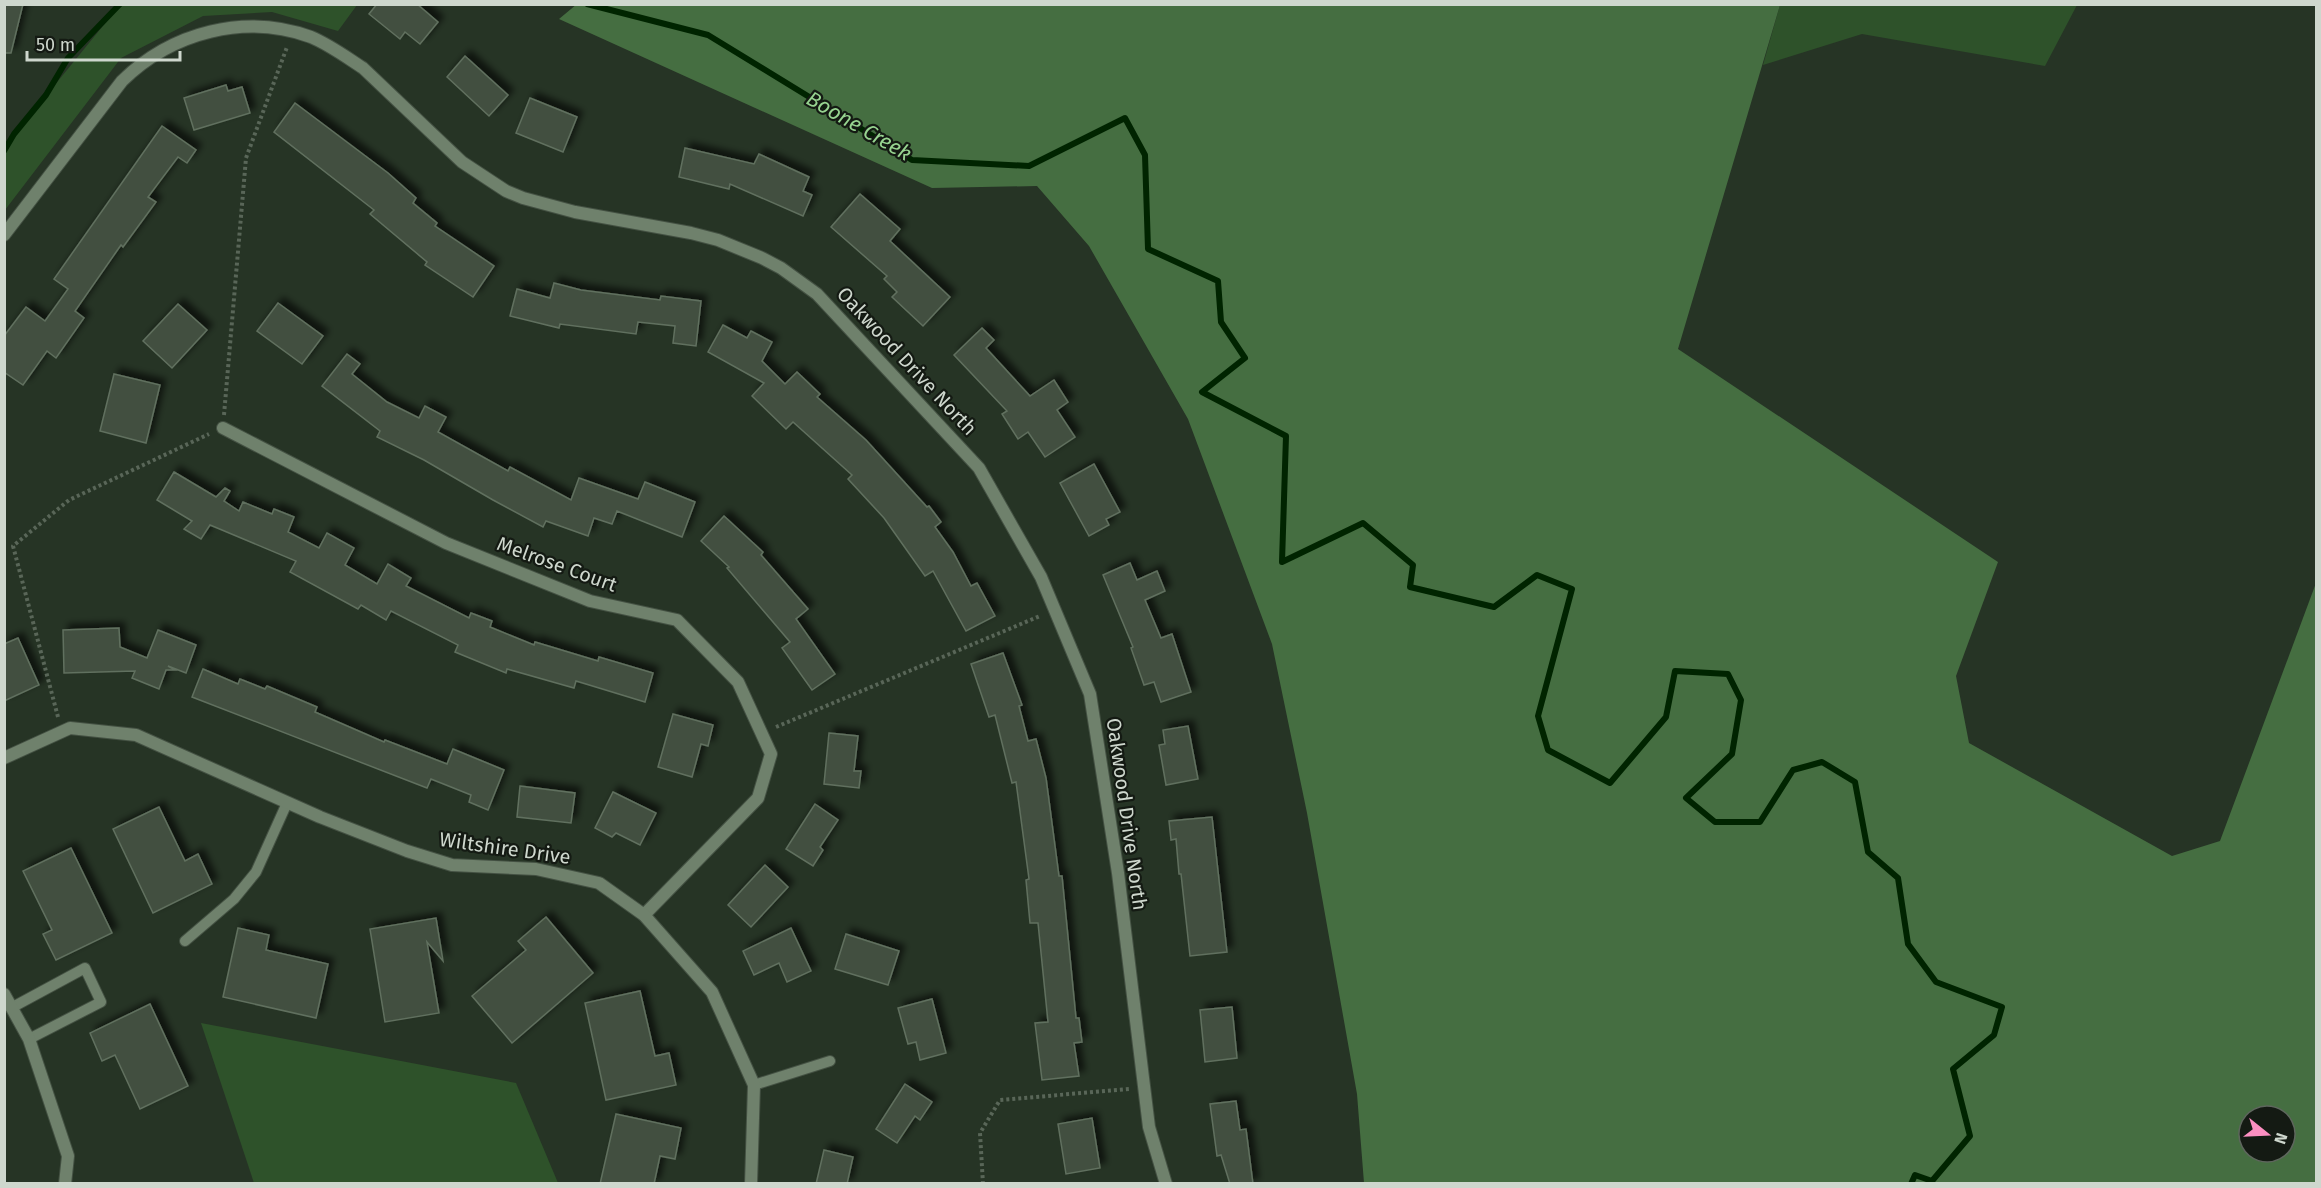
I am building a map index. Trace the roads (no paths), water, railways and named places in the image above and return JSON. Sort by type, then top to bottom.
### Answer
[{"type":"street","name":"Oakwood Drive North","points":[[4,235],[122,81],[138,67],[157,52],[205,32],[265,27],[293,31],[329,45],[363,68],[462,162],[506,191],[575,213],[718,240],[762,258],[811,289],[979,468],[1041,577],[1090,694],[1118,873],[1149,1127],[1166,1184]]},
{"type":"street","name":"Melrose Court","points":[[223,428],[446,543],[590,601],[677,620],[738,682],[771,754],[758,798],[644,915]]},
{"type":"street","name":"Wiltshire Drive","points":[[4,758],[70,728],[136,735],[287,802],[407,851],[452,865],[536,869],[599,883],[644,915],[712,992],[754,1085],[752,1184]]},
{"type":"street","points":[[4,994],[29,1039],[68,1156],[65,1184]]},
{"type":"lane","points":[[185,941],[234,899],[256,873],[287,802]]},
{"type":"lane","points":[[11,1008],[85,968],[101,1002],[29,1039]]},
{"type":"lane","points":[[754,1085],[830,1061]]},
{"type":"waterway","points":[[4,151],[14,134],[46,95],[68,58],[120,4]]},
{"type":"waterway","name":"Boone Creek","points":[[587,4],[708,35],[912,160],[1029,166],[1125,118],[1145,155],[1148,249],[1218,281],[1221,322],[1245,358],[1202,392],[1286,436],[1282,562],[1363,523],[1413,565],[1410,587],[1494,607],[1537,575],[1572,589],[1538,716],[1548,750],[1610,783],[1666,717],[1675,671],[1728,674],[1741,700],[1732,754],[1686,798],[1715,822],[1760,822],[1793,770],[1822,762],[1855,782],[1868,852],[1898,878],[1908,944],[1936,982],[2002,1007],[1994,1035],[1953,1069],[1970,1136],[1932,1181],[1915,1175],[1911,1184]]}]
